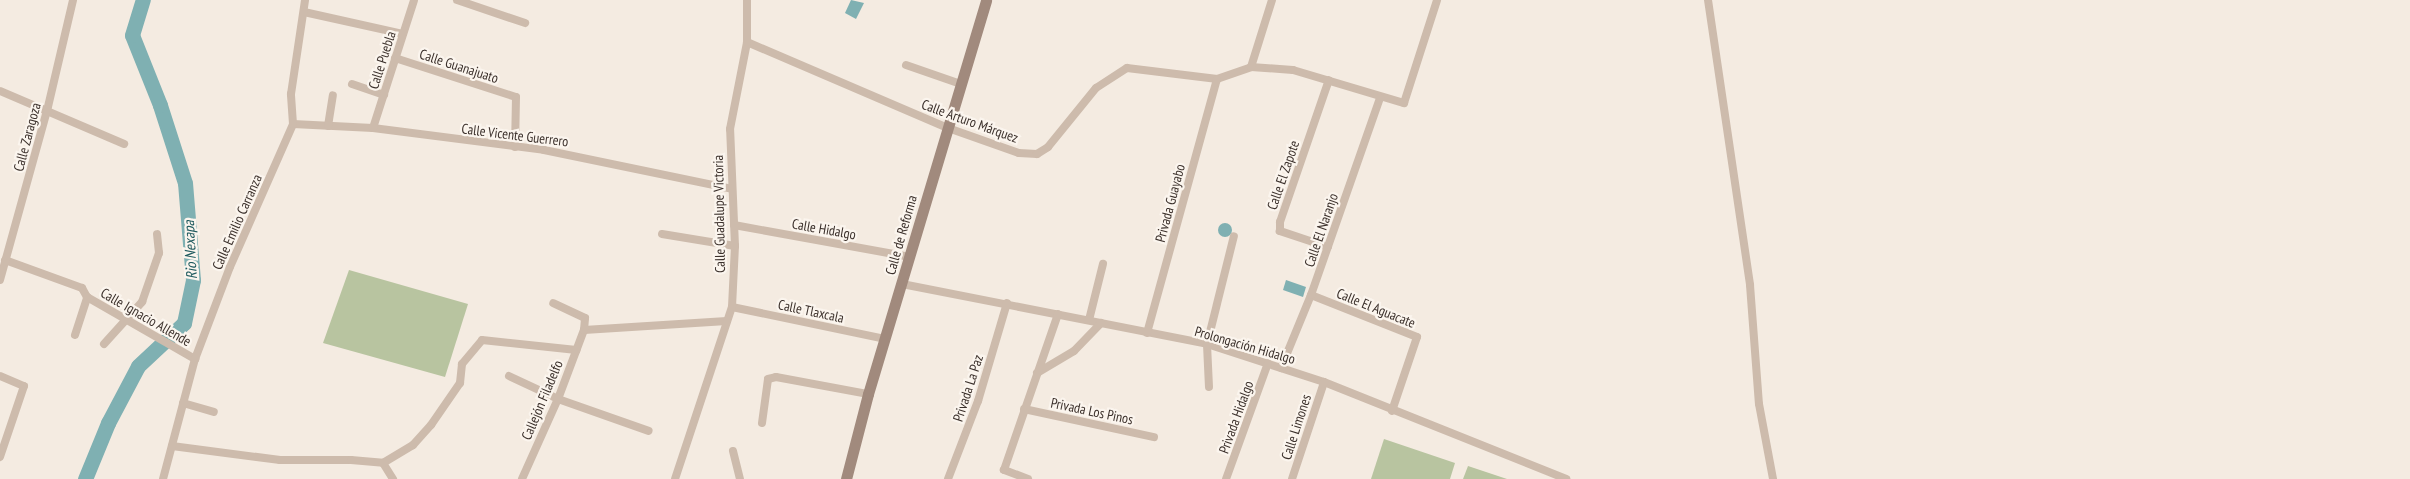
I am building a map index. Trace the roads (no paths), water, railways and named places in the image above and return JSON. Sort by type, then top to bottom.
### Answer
[{"type":"main road","name":"Calle de Reforma","points":[[846,479],[868,394],[986,0]]},
{"type":"street","name":"Calle Zaragoza","points":[[0,280],[4,256],[47,111],[73,0]]},
{"type":"street","name":"Calle Emilio Carranza","points":[[163,479],[182,402],[195,360],[230,267],[293,124],[292,94],[305,0]]},
{"type":"street","name":"Calle Puebla","points":[[373,128],[414,0]]},
{"type":"street","points":[[457,0],[525,23]]},
{"type":"street","name":"Calle Guadalupe Victoria","points":[[675,479],[732,307],[735,246],[730,129],[747,42],[747,0]]},
{"type":"street","points":[[1250,67],[1272,0]]},
{"type":"street","name":"Calle Arturo Márquez","points":[[747,42],[948,128],[1019,153],[1037,154],[1048,147],[1096,88],[1127,68],[1217,79],[1250,67],[1293,70],[1329,80],[1380,98],[1404,103],[1437,0]]},
{"type":"street","points":[[1708,0],[1750,285],[1759,404],[1773,479]]},
{"type":"street","points":[[304,12],[403,34]]},
{"type":"street","name":"Calle Guanajuato","points":[[395,58],[516,97],[515,147]]},
{"type":"street","points":[[906,65],[961,84]]},
{"type":"street","name":"Privada Guayabo","points":[[1147,333],[1217,79]]},
{"type":"street","name":"Calle El Zapote","points":[[1328,246],[1280,231],[1280,222],[1329,80]]},
{"type":"street","points":[[352,84],[384,95]]},
{"type":"street","points":[[0,91],[124,144]]},
{"type":"street","points":[[328,126],[333,95]]},
{"type":"street","name":"Calle El Naranjo","points":[[1281,368],[1311,295],[1380,98]]},
{"type":"street","name":"Calle Vicente Guerrero","points":[[293,124],[373,128],[544,150],[732,189]]},
{"type":"street","name":"Calle Hidalgo","points":[[734,225],[910,257]]},
{"type":"street","points":[[104,344],[142,302],[153,277],[159,253],[157,234]]},
{"type":"street","points":[[662,234],[735,246]]},
{"type":"street","points":[[1209,387],[1206,344],[1234,236]]},
{"type":"street","name":"Calle Ignacio Allende","points":[[4,256],[82,288],[87,297],[126,321],[175,345],[195,360]]},
{"type":"street","points":[[1089,320],[1103,264]]},
{"type":"street","name":"Prolongación Hidalgo","points":[[902,284],[1007,303],[1206,344],[1324,382],[1392,411],[1566,479]]},
{"type":"street","name":"Calle El Aguacate","points":[[1311,295],[1417,337],[1392,411]]},
{"type":"street","points":[[75,335],[87,297]]},
{"type":"street","name":"Callejón Filadelfo","points":[[522,479],[558,399],[584,330],[585,318],[552,303]]},
{"type":"street","name":"Privada La Paz","points":[[948,479],[978,401],[1007,303]]},
{"type":"street","name":"Calle Tlaxcala","points":[[732,307],[885,339]]},
{"type":"street","points":[[1028,479],[1004,470],[1058,314]]},
{"type":"street","points":[[584,330],[727,321]]},
{"type":"street","points":[[1037,373],[1074,351],[1101,323]]},
{"type":"street","points":[[172,446],[280,460],[383,463],[413,445],[431,426],[460,383],[462,364],[482,340],[576,350]]},
{"type":"street","name":"Privada Hidalgo","points":[[1226,479],[1268,363]]},
{"type":"street","points":[[0,376],[24,386],[0,457]]},
{"type":"street","points":[[509,376],[558,399],[649,431]]},
{"type":"street","points":[[762,423],[768,380],[776,377],[868,394]]},
{"type":"street","name":"Calle Limones","points":[[1292,479],[1324,382]]},
{"type":"street","points":[[182,402],[214,412]]},
{"type":"street","name":"Privada Los Pinos","points":[[1024,409],[1154,437]]},
{"type":"street","points":[[733,450],[740,479]]},
{"type":"street","points":[[383,463],[393,479]]},
{"type":"water","points":[[851,0],[864,3],[856,19],[845,13]]},
{"type":"water","points":[[1225,223],[1230,225],[1232,230],[1230,235],[1225,237],[1220,235],[1218,230],[1220,225]]},
{"type":"water","points":[[1286,280],[1306,287],[1303,297],[1283,290]]},
{"type":"waterway","name":"Rio Nexapa","points":[[85,479],[108,423],[138,366],[184,323],[193,280],[185,183],[160,105],[132,35],[143,0]]}]
